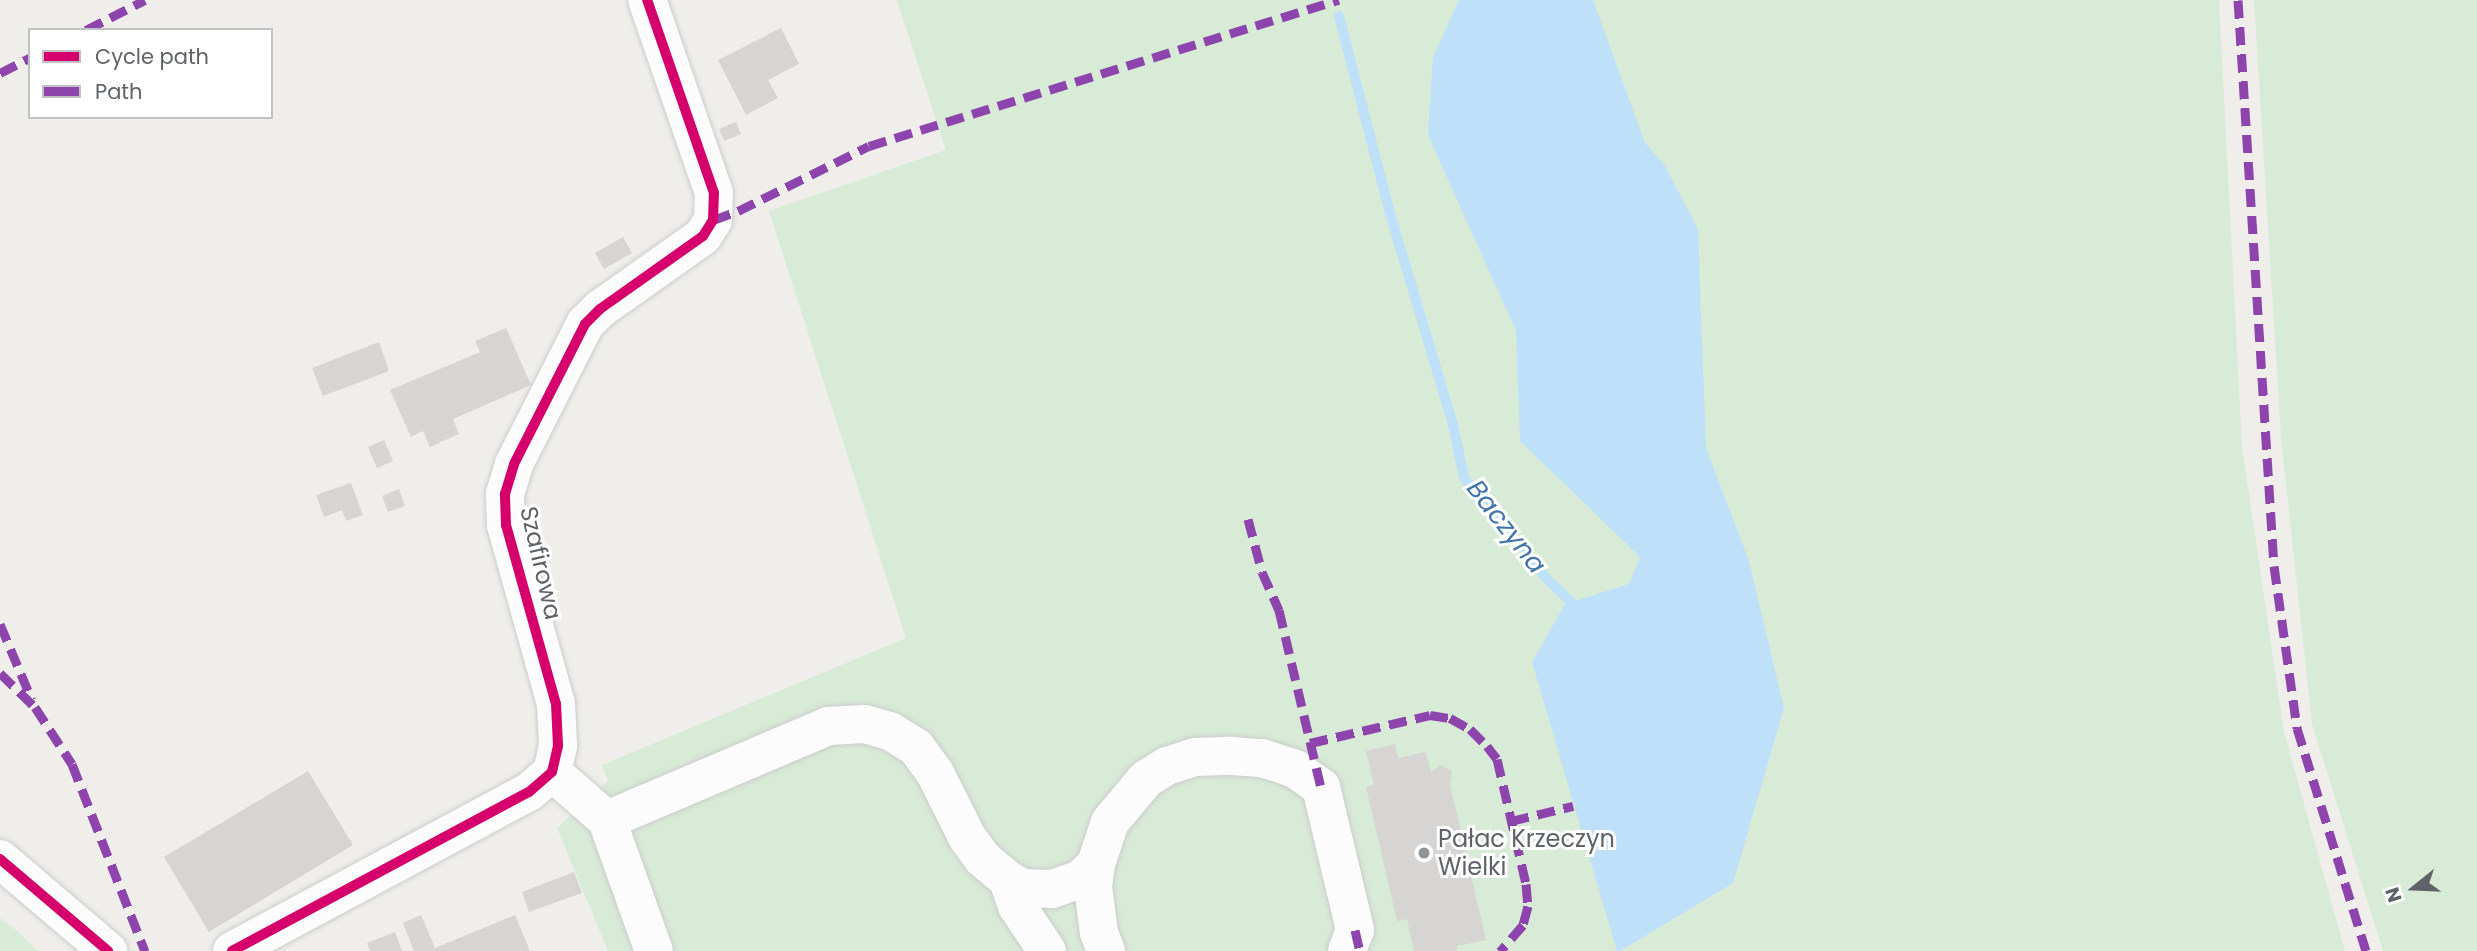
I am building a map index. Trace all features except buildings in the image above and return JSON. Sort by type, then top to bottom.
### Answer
[{"type":"street","name":"Szafirowa","points":[[552,772],[558,746],[556,704],[506,525],[505,494],[514,464],[585,324],[600,309],[703,236],[713,220],[714,193],[646,0]]},
{"type":"street","points":[[607,820],[828,726],[865,724],[890,732],[916,747],[935,774],[967,837],[982,858],[1008,880],[1023,888],[1052,889],[1081,878],[1096,864]]},
{"type":"street","points":[[1106,951],[1094,909],[1096,864],[1110,822],[1146,779],[1167,766],[1195,757],[1231,756],[1262,758],[1295,769],[1321,787],[1354,930],[1347,951]]},
{"type":"street","points":[[232,951],[529,792],[552,772],[607,820],[653,951]]},
{"type":"street","points":[[0,859],[108,951]]},
{"type":"street","points":[[1008,880],[1022,915],[1046,951]]},
{"type":"green space","points":[[897,0],[2219,0],[2242,447],[2284,732],[2345,951],[608,951],[557,828],[608,781],[602,765],[906,638],[769,211],[946,150]]},
{"type":"green space","points":[[2254,0],[2477,0],[2477,951],[2383,951],[2312,724],[2281,438]]},
{"type":"green space","points":[[0,918],[16,930],[38,951],[0,951]]},
{"type":"water","points":[[1459,0],[1593,0],[1645,143],[1664,164],[1698,229],[1706,448],[1749,561],[1784,708],[1733,883],[1620,951],[1617,951],[1532,662],[1565,604],[1629,584],[1640,557],[1520,441],[1516,331],[1428,135],[1433,57]]},
{"type":"waterway","name":"Baczyna","points":[[1339,16],[1389,210],[1453,425],[1464,477],[1478,498],[1545,577],[1571,602],[1575,615]]},
{"type":"marked path","points":[[90,28],[145,0]]},
{"type":"marked path","points":[[713,220],[738,211],[869,146],[1339,0]]},
{"type":"marked path","points":[[2238,0],[2274,566],[2297,728],[2366,951]]},
{"type":"marked path","points":[[0,73],[28,59]]},
{"type":"marked path","points":[[1248,519],[1262,572],[1279,610],[1321,787]]},
{"type":"marked path","points":[[0,624],[32,700]]},
{"type":"marked path","points":[[0,673],[35,707],[72,764],[145,951]]},
{"type":"marked path","points":[[1310,743],[1430,715],[1450,718],[1470,729],[1487,746],[1497,759],[1526,884],[1528,906],[1523,925],[1500,951]]},
{"type":"marked path","points":[[1511,821],[1573,806]]},
{"type":"marked path","points":[[1355,930],[1360,951]]},
{"type":"cycle path","points":[[232,951],[529,792],[552,772],[558,746],[556,704],[506,525],[505,494],[514,464],[585,324],[600,309],[703,236],[713,220],[714,193],[647,0]]},
{"type":"cycle path","points":[[0,859],[108,951]]},
{"type":"place","name":"Pałac Krzeczyn Wielki","points":[[1424,853]]}]
